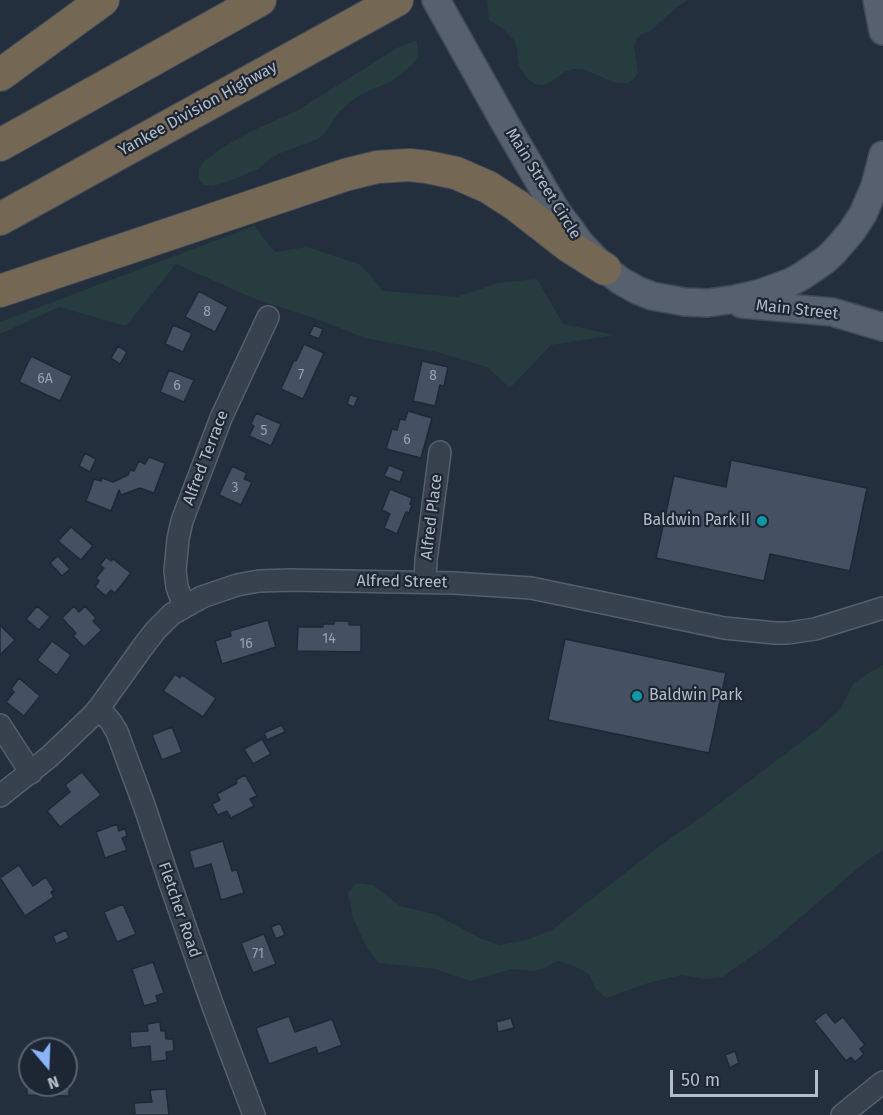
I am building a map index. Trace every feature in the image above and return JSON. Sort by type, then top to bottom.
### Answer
[{"type":"highway","points":[[0,75],[103,0]]},
{"type":"highway","points":[[0,145],[260,0]]},
{"type":"highway","name":"Yankee Division Highway","points":[[0,219],[397,0]]},
{"type":"highway","points":[[0,291],[345,175],[361,170],[400,165],[442,170],[470,178],[488,187],[516,204],[570,247],[605,269]]},
{"type":"main road","name":"Main Street Circle","points":[[436,0],[557,212],[580,243],[605,269],[621,281],[652,296],[685,302],[708,303],[767,291],[791,282],[824,261],[842,243],[863,214],[875,186],[883,155]]},
{"type":"main road","points":[[878,0],[883,31]]},
{"type":"main road","name":"Main Street","points":[[708,303],[832,312],[883,327]]},
{"type":"street","name":"Alfred Terrace","points":[[184,606],[177,587],[175,571],[182,521],[221,418],[268,316]]},
{"type":"street","name":"Alfred Place","points":[[425,582],[440,452]]},
{"type":"street","name":"Alfred Street","points":[[0,796],[31,773],[99,708],[155,632],[172,614],[213,592],[237,585],[259,581],[292,580],[425,582],[531,588],[724,628],[761,633],[788,633],[815,629],[883,608]]},
{"type":"street","name":"Fletcher Road","points":[[99,708],[117,732],[206,987],[254,1115]]},
{"type":"street","points":[[0,725],[31,773]]},
{"type":"street","points":[[842,1115],[883,1082]]},
{"type":"green space","points":[[487,0],[688,0],[650,31],[636,39],[634,47],[638,72],[634,79],[627,83],[619,83],[588,71],[573,69],[543,85],[535,84],[528,79],[519,66],[515,41],[489,20]]},
{"type":"green space","points":[[417,41],[417,58],[412,65],[392,81],[353,100],[339,112],[318,139],[278,154],[258,169],[227,182],[212,186],[204,185],[199,178],[199,170],[203,162],[225,146],[298,110],[397,48]]},
{"type":"green space","points":[[254,226],[275,252],[307,247],[361,265],[383,291],[457,297],[498,283],[537,279],[563,324],[614,335],[551,345],[510,388],[487,367],[437,352],[365,338],[317,319],[255,299],[176,264],[126,326],[59,307],[0,334],[0,322]]},
{"type":"green space","points":[[883,665],[883,850],[864,863],[768,945],[722,977],[704,979],[682,975],[651,982],[606,998],[596,989],[589,974],[558,961],[542,969],[532,971],[512,969],[470,981],[436,969],[379,963],[367,948],[353,918],[348,893],[356,883],[373,885],[400,906],[434,914],[482,939],[500,945],[526,940],[552,930],[661,845],[817,730],[840,710],[853,684]]},
{"type":"building","points":[[199,291],[228,307],[215,332],[185,317]]},
{"type":"building","points":[[173,325],[192,333],[183,352],[165,344]]},
{"type":"building","points":[[314,325],[323,329],[319,339],[309,335]]},
{"type":"building","points":[[304,344],[324,353],[303,399],[281,389]]},
{"type":"building","points":[[118,346],[127,352],[120,364],[111,358]]},
{"type":"building","points":[[31,356],[72,376],[60,401],[19,382]]},
{"type":"building","points":[[422,361],[448,367],[444,386],[440,385],[435,406],[413,401]]},
{"type":"building","points":[[169,370],[194,380],[184,402],[160,392]]},
{"type":"building","points":[[350,395],[358,397],[354,407],[347,404]]},
{"type":"building","points":[[408,411],[432,418],[421,458],[386,449],[392,429],[397,430],[400,419],[405,420]]},
{"type":"building","points":[[256,413],[281,424],[271,446],[249,436],[254,426],[251,424]]},
{"type":"building","points":[[85,453],[96,459],[90,472],[79,466]]},
{"type":"building","points":[[149,457],[165,463],[154,493],[140,488],[121,495],[119,490],[111,511],[86,501],[94,479],[101,481],[102,478],[113,482],[128,475],[130,470],[134,471],[139,461],[145,464]]},
{"type":"building","name":"Baldwin Park II","points":[[731,460],[867,488],[850,571],[770,554],[764,581],[656,558],[674,476],[726,487]]},
{"type":"building","points":[[389,465],[404,471],[400,482],[384,476]]},
{"type":"building","points":[[232,466],[247,473],[244,479],[252,482],[241,505],[219,495]]},
{"type":"building","points":[[390,489],[412,498],[409,513],[406,512],[397,534],[384,528],[390,514],[382,510]]},
{"type":"building","points":[[71,527],[93,546],[81,560],[58,541]]},
{"type":"building","points":[[58,556],[70,569],[62,576],[50,563]]},
{"type":"building","points":[[106,557],[111,561],[113,559],[131,573],[115,593],[111,590],[106,596],[95,587],[99,581],[96,578],[104,568],[100,565]]},
{"type":"building","points":[[37,606],[50,617],[39,630],[26,619]]},
{"type":"building","points":[[74,606],[79,612],[85,606],[96,618],[93,621],[102,630],[84,647],[73,636],[76,633],[62,618]]},
{"type":"building","points":[[268,620],[276,647],[222,664],[215,641],[231,636],[230,631]]},
{"type":"building","points":[[334,621],[349,621],[349,625],[361,625],[361,652],[297,651],[298,627],[323,627],[323,624],[334,624]]},
{"type":"building","points":[[0,625],[15,640],[0,655]]},
{"type":"building","name":"Baldwin Park","points":[[565,639],[726,673],[709,753],[548,720]]},
{"type":"building","points":[[52,641],[71,655],[57,675],[37,660]]},
{"type":"building","points":[[175,674],[180,678],[182,675],[216,698],[203,717],[163,691]]},
{"type":"building","points":[[19,678],[40,696],[24,716],[6,702],[14,692],[11,689]]},
{"type":"building","points":[[282,725],[285,732],[267,740],[264,733]]},
{"type":"building","points":[[172,727],[182,752],[162,760],[152,735]]},
{"type":"building","points":[[262,739],[271,754],[253,764],[244,749]]},
{"type":"building","points":[[82,772],[101,795],[60,827],[47,811],[70,792],[65,785]]},
{"type":"building","points":[[245,775],[257,796],[250,799],[254,806],[231,818],[227,811],[218,815],[212,804],[220,800],[217,794],[237,783],[236,780]]},
{"type":"building","points":[[117,824],[119,831],[125,828],[127,836],[122,838],[127,850],[105,858],[96,832]]},
{"type":"building","points":[[223,841],[232,871],[237,870],[244,893],[221,900],[211,864],[194,869],[189,851]]},
{"type":"building","points":[[19,865],[33,886],[46,877],[54,890],[51,892],[54,897],[25,916],[0,878]]},
{"type":"building","points":[[123,904],[136,934],[117,942],[104,912]]},
{"type":"building","points":[[280,923],[285,935],[276,939],[271,927]]},
{"type":"building","points":[[66,930],[69,938],[56,944],[53,936]]},
{"type":"building","points":[[264,934],[276,964],[253,973],[241,943]]},
{"type":"building","points":[[153,962],[164,993],[156,996],[158,1002],[144,1006],[132,969]]},
{"type":"building","points":[[826,1012],[835,1023],[843,1017],[865,1045],[860,1049],[864,1054],[855,1062],[851,1057],[846,1061],[814,1021]]},
{"type":"building","points":[[289,1016],[295,1032],[332,1019],[342,1045],[318,1054],[316,1047],[269,1064],[256,1028]]},
{"type":"building","points":[[511,1018],[514,1028],[498,1032],[496,1022]]},
{"type":"building","points":[[160,1022],[161,1031],[165,1031],[166,1039],[173,1039],[174,1051],[166,1052],[167,1060],[151,1062],[150,1046],[131,1048],[130,1032],[148,1031],[147,1024]]},
{"type":"building","points":[[735,1051],[739,1063],[730,1068],[725,1055]]},
{"type":"building","points":[[166,1089],[169,1115],[135,1115],[134,1103],[152,1102],[150,1090]]},
{"type":"place","name":"Baldwin Park II","points":[[762,521]]},
{"type":"place","name":"Baldwin Park","points":[[637,696]]}]
